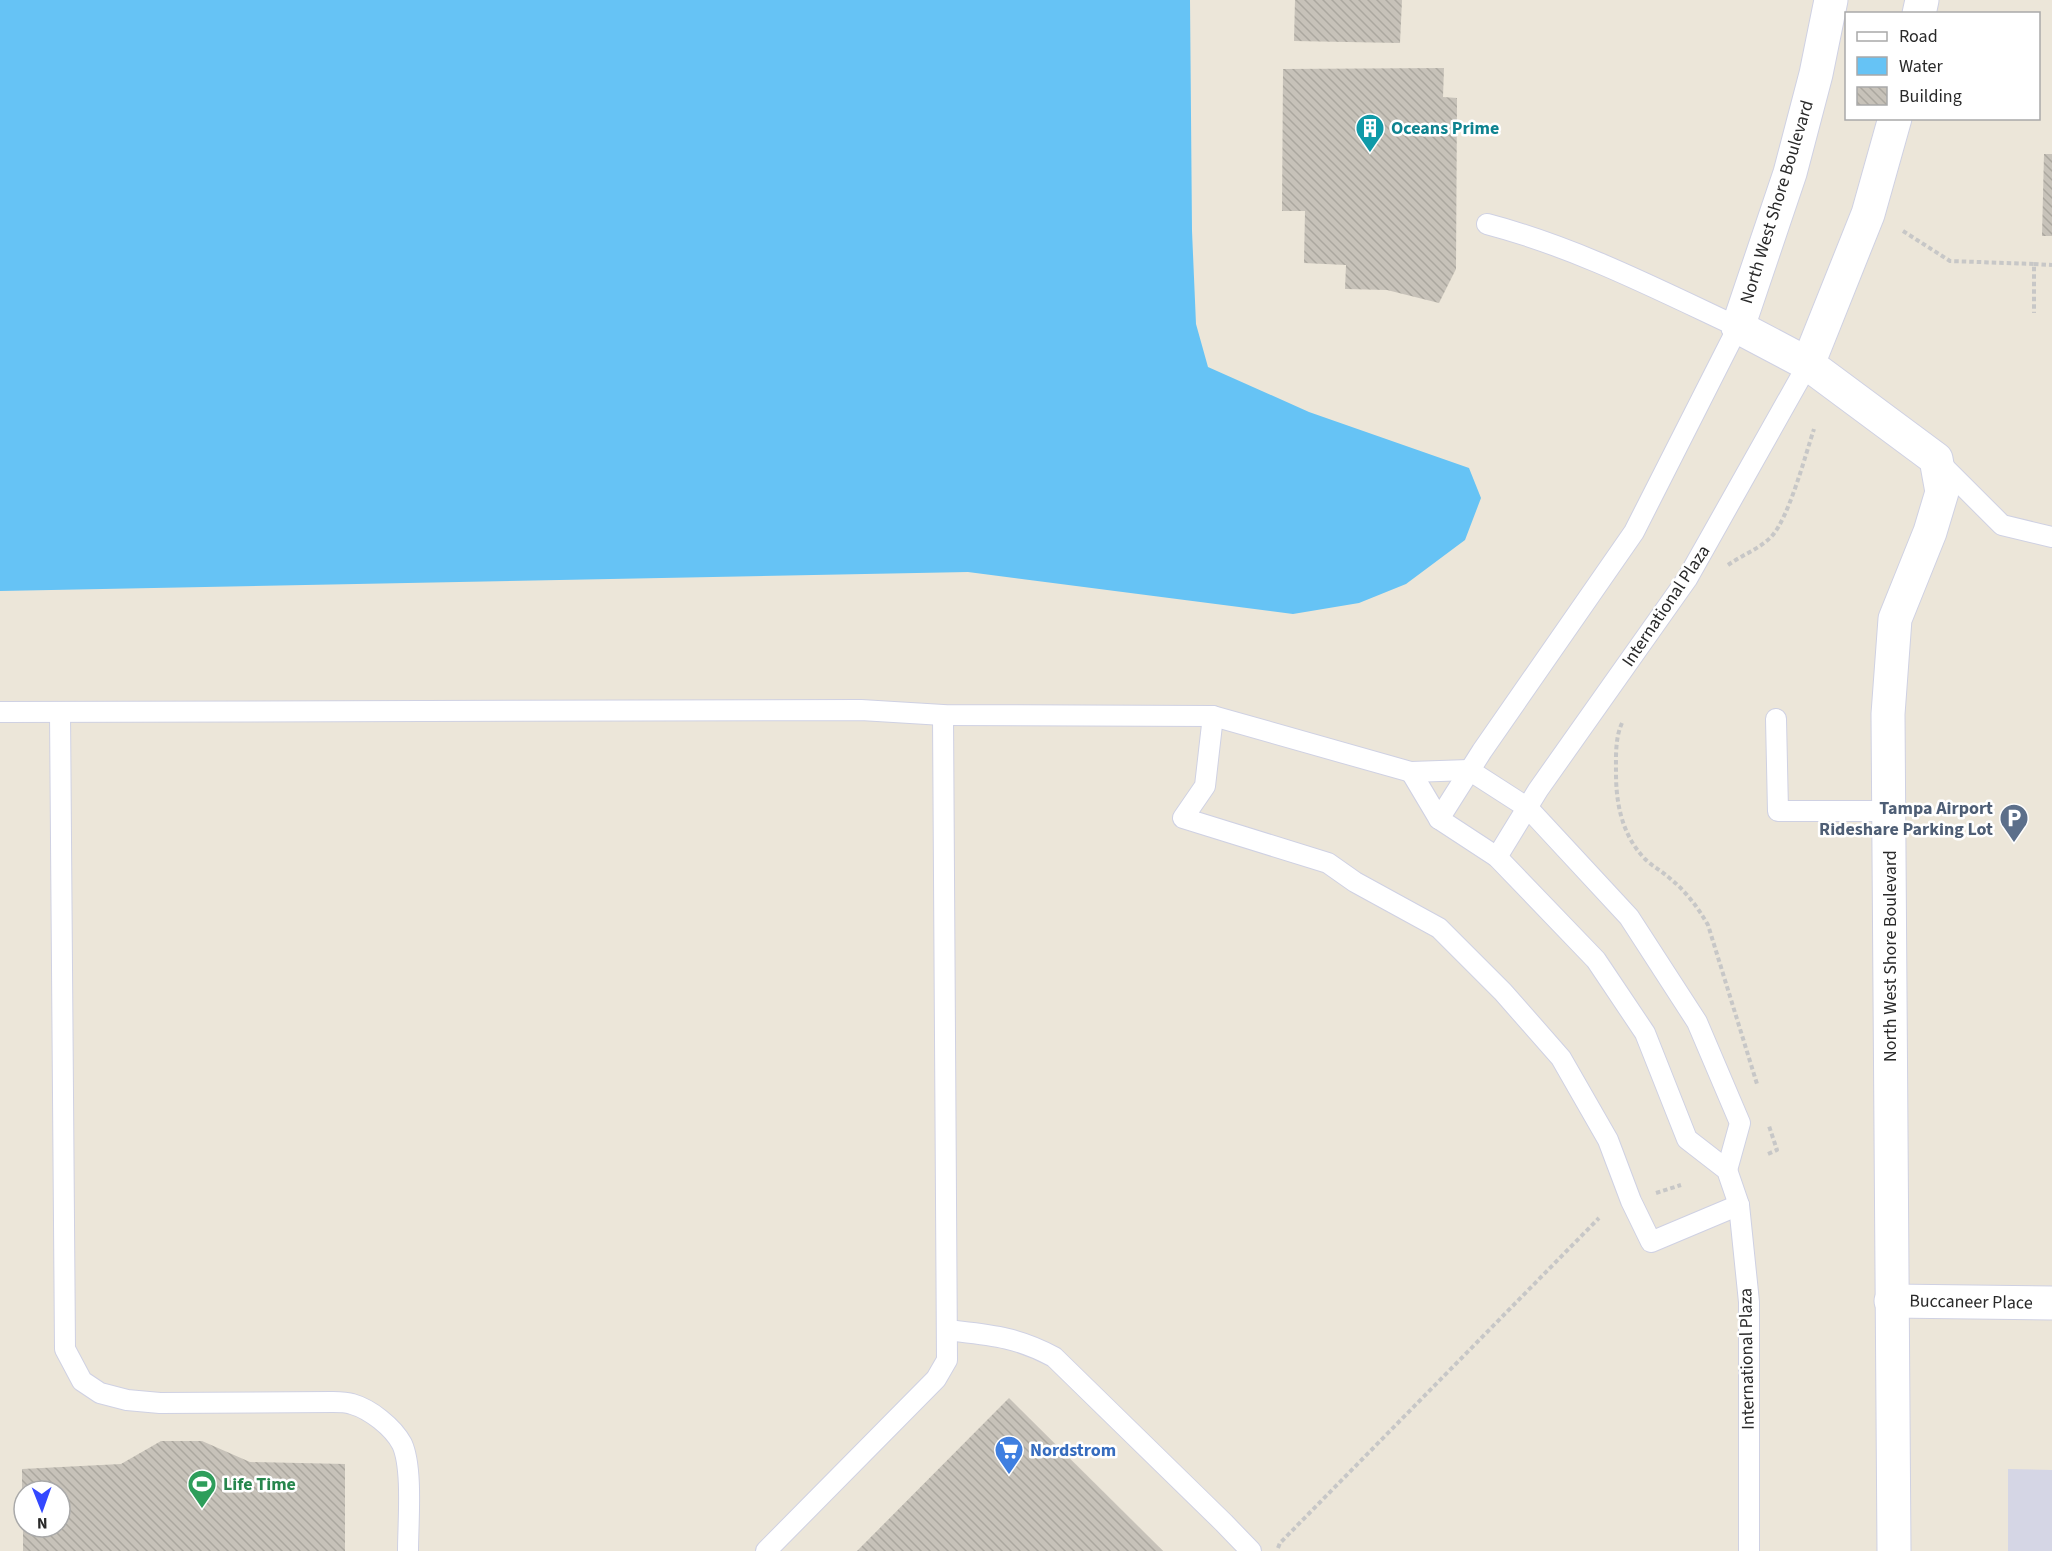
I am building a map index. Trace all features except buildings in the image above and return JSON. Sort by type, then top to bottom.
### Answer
[{"type":"street","name":"North West Shore Boulevard","points":[[1831,0],[1816,74],[1790,173],[1738,327],[1808,364],[1936,459],[1942,492],[1930,532],[1895,620],[1888,714],[1894,1551]]},
{"type":"street","points":[[1808,364],[1868,214],[1893,120]]},
{"type":"street","name":"Buccaneer Place","points":[[1891,1301],[2052,1303]]},
{"type":"lane","points":[[1439,819],[1469,770],[1634,532],[1738,327],[1541,240],[1487,224]]},
{"type":"lane","name":"International Plaza","points":[[1497,857],[1538,790],[1687,579],[1808,364]]},
{"type":"lane","points":[[1936,459],[2002,525],[2052,537]]},
{"type":"lane","points":[[0,712],[861,710],[943,715],[1213,716],[1411,772],[1469,770],[1528,808],[1629,917],[1697,1022],[1740,1123],[1726,1170],[1687,1139],[1645,1033],[1596,960],[1497,857],[1439,819],[1411,772]]},
{"type":"lane","points":[[60,712],[65,1349],[82,1381],[100,1393],[127,1400],[160,1403],[333,1402],[351,1403],[364,1408],[381,1420],[402,1445],[408,1470],[408,1551]]},
{"type":"lane","points":[[766,1551],[936,1379],[947,1360],[943,715]]},
{"type":"lane","points":[[1213,716],[1205,786],[1183,818],[1328,863],[1355,882],[1439,928],[1503,992],[1561,1058],[1608,1140],[1630,1201],[1651,1242],[1739,1205]]},
{"type":"lane","points":[[1776,719],[1778,811],[1889,811]]},
{"type":"lane","name":"International Plaza","points":[[1726,1170],[1739,1205],[1749,1302],[1749,1551]]},
{"type":"lane","points":[[947,1330],[1007,1337],[1054,1357],[1251,1551]]},
{"type":"path","points":[[1903,231],[1950,261],[2052,265]]},
{"type":"path","points":[[2034,264],[2034,313]]},
{"type":"path","points":[[1726,566],[1770,537],[1781,522],[1814,429]]},
{"type":"path","points":[[1624,718],[1620,728],[1616,756],[1618,805],[1623,825],[1631,842],[1645,860],[1696,903],[1708,925],[1760,1094]]},
{"type":"path","points":[[1767,1117],[1777,1150],[1768,1154]]},
{"type":"path","points":[[1651,1194],[1681,1185]]},
{"type":"path","points":[[1276,1551],[1280,1542],[1599,1218]]},
{"type":"shaded area","points":[[2008,1469],[2052,1470],[2052,1551],[2008,1551]]},
{"type":"water","points":[[0,0],[1190,0],[1192,231],[1196,324],[1208,367],[1309,412],[1469,468],[1481,498],[1465,540],[1406,584],[1359,603],[1293,614],[968,572],[0,591]]},
{"type":"place","name":"Oceans Prime","points":[[1370,154]]},
{"type":"place","name":"Tampa Airport Rideshare Parking Lot","points":[[2014,844]]},
{"type":"place","name":"Nordstrom","points":[[1009,1476]]},
{"type":"place","name":"Life Time","points":[[202,1510]]}]
